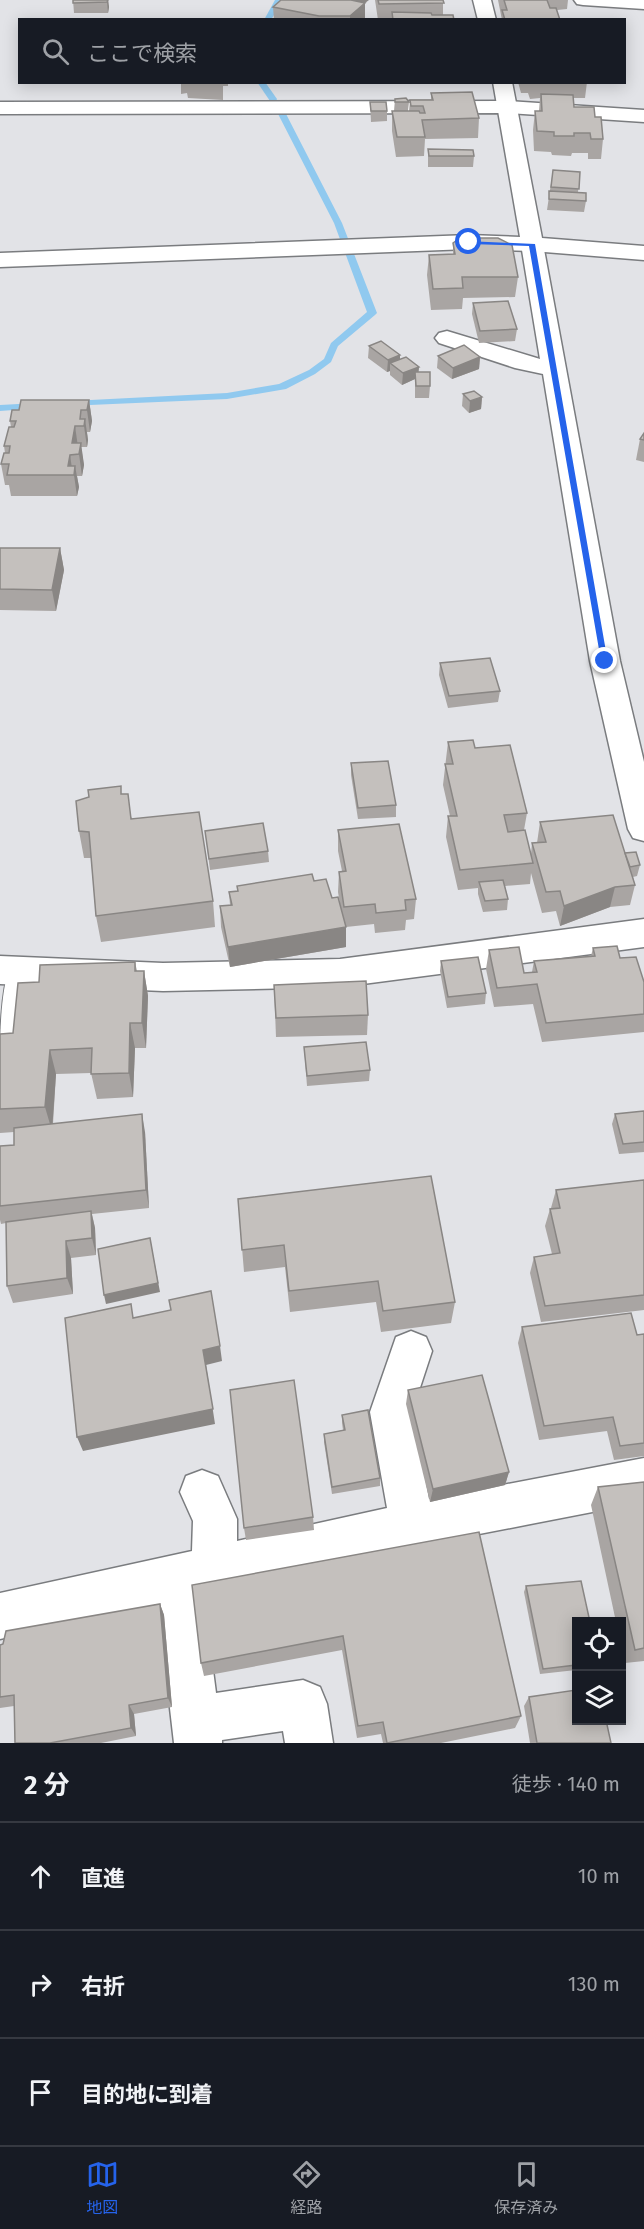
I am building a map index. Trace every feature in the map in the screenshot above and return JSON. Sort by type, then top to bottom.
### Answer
[{"type":"street","points":[[482,0],[486,18]]},
{"type":"street","points":[[583,0],[644,4]]},
{"type":"street","points":[[502,84],[605,661],[644,830]]},
{"type":"street","points":[[0,108],[507,107],[644,116]]},
{"type":"street","points":[[0,260],[469,242],[644,252]]},
{"type":"street","points":[[447,338],[523,363],[554,369]]},
{"type":"street","points":[[9,970],[163,977],[340,973],[644,933]]},
{"type":"street","points":[[411,1351],[391,1412],[412,1526]]},
{"type":"street","points":[[0,1616],[412,1526],[644,1480]]},
{"type":"street","points":[[202,1492],[215,1519],[196,1573],[197,1732],[303,1704],[309,1743]]},
{"type":"lane","points":[[0,1060],[9,970]]},
{"type":"building","points":[[73,0],[108,0],[107,2],[73,3]]},
{"type":"building","points":[[281,0],[351,0],[365,3],[350,16],[319,16],[273,7]]},
{"type":"building","points":[[378,0],[443,0],[444,3],[379,4]]},
{"type":"building","points":[[504,0],[547,0],[550,8],[556,8],[559,18],[504,18],[502,10],[507,10]]},
{"type":"building","points":[[392,12],[453,15],[454,18],[393,18]]},
{"type":"building","points":[[472,92],[479,118],[422,120],[425,137],[397,137],[392,111],[425,113],[423,106],[411,106],[410,100],[433,100],[431,93]]},
{"type":"building","points":[[541,94],[573,95],[574,107],[594,107],[595,117],[601,117],[603,139],[591,139],[590,133],[554,136],[554,132],[537,131],[535,111],[542,111]]},
{"type":"building","points":[[406,98],[409,102],[395,102],[395,99]]},
{"type":"building","points":[[370,102],[386,102],[387,111],[371,111]]},
{"type":"building","points":[[428,149],[473,150],[474,156],[429,156]]},
{"type":"building","points":[[553,170],[580,172],[579,189],[551,187]]},
{"type":"building","points":[[549,191],[586,193],[586,201],[549,199]]},
{"type":"building","points":[[460,238],[498,238],[512,245],[518,277],[462,277],[463,288],[433,289],[429,255],[455,254],[453,243]]},
{"type":"building","points":[[508,301],[517,329],[480,331],[473,303]]},
{"type":"building","points":[[381,341],[400,355],[388,360],[369,346]]},
{"type":"building","points":[[464,345],[480,357],[453,368],[438,356]]},
{"type":"building","points":[[406,357],[419,367],[403,373],[390,363]]},
{"type":"building","points":[[415,372],[430,372],[430,386],[416,386]]},
{"type":"building","points":[[474,391],[482,397],[470,401],[463,394]]},
{"type":"building","points":[[21,400],[89,400],[87,410],[81,410],[80,419],[85,419],[84,426],[75,426],[72,443],[81,443],[79,454],[70,455],[68,466],[75,466],[74,475],[7,475],[9,464],[1,464],[4,453],[9,453],[10,446],[4,446],[9,427],[14,427],[16,421],[10,421],[12,410],[19,410]]},
{"type":"building","points":[[0,548],[60,548],[52,590],[0,589]]},
{"type":"building","points":[[490,658],[500,691],[449,696],[440,663]]},
{"type":"building","points":[[473,740],[475,748],[510,745],[527,813],[504,815],[508,832],[525,830],[533,863],[460,870],[448,816],[457,816],[445,764],[453,764],[448,742]]},
{"type":"building","points":[[388,761],[396,805],[358,808],[351,763]]},
{"type":"building","points":[[121,786],[121,794],[128,794],[131,819],[199,812],[213,901],[96,916],[89,832],[79,831],[76,801],[89,797],[88,790]]},
{"type":"building","points":[[613,815],[635,885],[615,887],[564,906],[560,891],[546,892],[532,843],[546,842],[540,822]]},
{"type":"building","points":[[263,823],[268,851],[209,859],[205,831]]},
{"type":"building","points":[[399,824],[416,899],[405,900],[406,910],[376,913],[375,904],[344,907],[339,872],[346,871],[338,830]]},
{"type":"building","points":[[636,852],[640,865],[630,867],[625,853]]},
{"type":"building","points":[[312,874],[314,881],[326,879],[332,898],[338,897],[346,927],[228,947],[220,906],[232,905],[229,892],[238,891],[237,886]]},
{"type":"building","points":[[503,880],[508,899],[485,901],[479,882]]},
{"type":"building","points":[[617,946],[620,958],[636,957],[644,982],[644,1014],[546,1023],[537,984],[497,988],[489,950],[519,947],[524,973],[537,972],[534,961],[595,956],[593,948]]},
{"type":"building","points":[[478,957],[486,993],[448,997],[441,961]]},
{"type":"building","points":[[135,962],[135,971],[144,971],[142,1023],[130,1023],[129,1073],[91,1074],[92,1048],[50,1050],[45,1107],[0,1109],[0,1034],[13,1033],[18,983],[39,982],[40,965]]},
{"type":"building","points":[[366,981],[368,1015],[276,1018],[274,985]]},
{"type":"building","points":[[366,1042],[370,1070],[307,1076],[304,1047]]},
{"type":"building","points":[[644,1111],[644,1142],[623,1144],[615,1114]]},
{"type":"building","points":[[142,1114],[146,1190],[0,1206],[0,1146],[14,1145],[14,1128]]},
{"type":"building","points":[[431,1176],[455,1302],[383,1311],[378,1281],[289,1291],[284,1245],[242,1250],[238,1199]]},
{"type":"building","points":[[644,1180],[644,1295],[545,1306],[534,1257],[560,1253],[550,1209],[560,1208],[556,1190]]},
{"type":"building","points":[[91,1211],[92,1238],[66,1241],[67,1278],[7,1286],[6,1222]]},
{"type":"building","points":[[150,1238],[158,1283],[104,1295],[98,1249]]},
{"type":"building","points":[[211,1291],[220,1346],[203,1350],[213,1409],[77,1437],[65,1318],[131,1304],[133,1318],[171,1310],[169,1300]]},
{"type":"building","points":[[631,1313],[637,1335],[644,1334],[644,1443],[620,1446],[613,1417],[544,1426],[522,1327]]},
{"type":"building","points":[[482,1375],[509,1472],[433,1489],[408,1390]]},
{"type":"building","points":[[294,1380],[313,1517],[244,1528],[230,1390]]},
{"type":"building","points":[[368,1410],[380,1478],[332,1487],[324,1434],[345,1430],[342,1415]]},
{"type":"building","points":[[644,1482],[644,1648],[635,1650],[598,1487]]},
{"type":"building","points":[[479,1532],[521,1716],[387,1743],[383,1722],[358,1726],[343,1636],[201,1663],[192,1585]]},
{"type":"building","points":[[581,1581],[589,1617],[572,1617],[572,1665],[543,1669],[526,1586]]},
{"type":"building","points":[[160,1604],[168,1698],[129,1705],[131,1728],[50,1743],[15,1743],[14,1695],[0,1697],[0,1645],[3,1644],[6,1631]]},
{"type":"building","points":[[572,1691],[572,1725],[607,1725],[611,1743],[537,1743],[529,1697]]},
{"type":"waterway","points":[[268,18],[279,0]]},
{"type":"waterway","points":[[262,84],[273,99]]},
{"type":"waterway","points":[[71,404],[227,396],[282,387],[312,372],[328,360],[334,345],[372,313],[338,223],[280,110]]},
{"type":"waterway","points":[[0,408],[37,406]]},
{"type":"route","points":[[469,242],[532,244],[605,661]]}]
